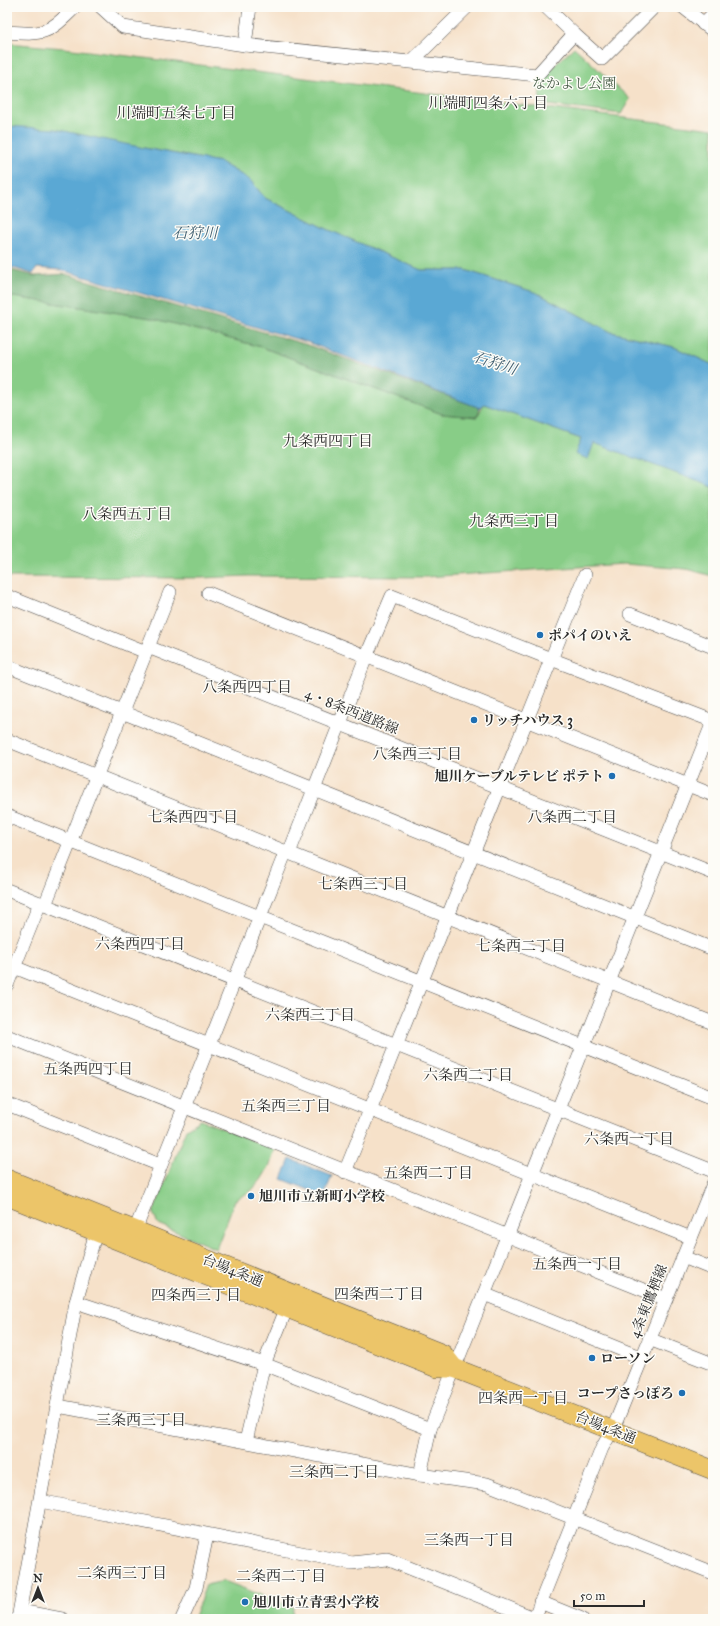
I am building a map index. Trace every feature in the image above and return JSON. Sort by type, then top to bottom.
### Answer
[{"type":"highway","name":"台場4条通","points":[[7,1179],[98,1224],[289,1301],[437,1368],[454,1368],[713,1470]]},
{"type":"highway","name":"台場4条通","points":[[7,1196],[98,1224]]},
{"type":"street","points":[[7,32],[35,34],[48,31],[75,7]]},
{"type":"street","points":[[101,7],[123,27],[245,45],[537,75],[574,34]]},
{"type":"street","points":[[245,45],[250,7]]},
{"type":"street","points":[[412,61],[467,7]]},
{"type":"street","points":[[546,7],[602,59],[654,7]]},
{"type":"street","points":[[683,7],[708,27],[713,14]]},
{"type":"street","points":[[345,1172],[585,574]]},
{"type":"street","points":[[7,985],[97,776],[170,592]]},
{"type":"street","points":[[208,593],[713,795]]},
{"type":"street","name":"4・8条西道路線","points":[[7,596],[341,724],[713,873]]},
{"type":"street","points":[[132,1238],[208,1044],[341,724],[366,657],[392,596],[713,722],[430,1429],[420,1475]]},
{"type":"street","points":[[630,614],[713,647]]},
{"type":"street","points":[[7,666],[713,949]]},
{"type":"street","points":[[7,740],[713,1023]]},
{"type":"street","points":[[7,816],[713,1098]]},
{"type":"street","points":[[7,890],[713,1171]]},
{"type":"street","points":[[14,967],[691,1238]]},
{"type":"street","points":[[7,1036],[666,1300]]},
{"type":"street","points":[[7,1104],[160,1165]]},
{"type":"street","name":"4条東鷹栖線","points":[[534,1618],[602,1448],[613,1430],[713,1184]]},
{"type":"street","points":[[62,1619],[19,1615],[76,1302],[98,1224]]},
{"type":"street","points":[[683,1258],[713,1269]]},
{"type":"street","points":[[484,1294],[642,1358]]},
{"type":"street","points":[[246,1441],[264,1364],[289,1301]]},
{"type":"street","points":[[76,1302],[264,1364],[430,1429]]},
{"type":"street","points":[[650,1339],[713,1364]]},
{"type":"street","points":[[58,1406],[420,1475],[487,1484],[713,1573]]},
{"type":"street","points":[[40,1501],[352,1563],[387,1559],[534,1618]]},
{"type":"street","points":[[182,1619],[196,1588],[207,1535]]},
{"type":"street","points":[[540,1602],[582,1619]]},
{"type":"green space","points":[[7,43],[64,48],[713,129],[713,365],[674,347],[611,332],[537,293],[465,270],[421,270],[327,229],[265,198],[250,180],[220,162],[144,148],[7,127]]},
{"type":"green space","name":"なかよし公園","points":[[574,47],[630,99],[621,114],[540,104],[539,80]]},
{"type":"green space","points":[[7,269],[35,276],[65,274],[308,345],[480,408],[477,417],[442,414],[261,347],[152,318],[7,296]]},
{"type":"green space","points":[[7,296],[152,318],[261,347],[442,414],[477,417],[484,404],[581,439],[588,459],[593,442],[713,484],[713,576],[686,569],[624,564],[426,577],[7,577]]},
{"type":"green space","points":[[201,1120],[275,1150],[270,1165],[261,1180],[251,1191],[235,1200],[216,1249],[158,1224],[153,1213],[186,1129]]},
{"type":"green space","name":"旭川市立青雲小学校","points":[[224,1581],[293,1607],[292,1619],[193,1619],[206,1585]]},
{"type":"water","name":"石狩川","points":[[7,126],[55,129],[220,162],[250,180],[265,198],[327,229],[421,270],[465,270],[537,293],[611,332],[674,347],[713,365],[713,487],[594,443],[588,459],[575,454],[581,439],[484,404],[480,408],[307,342],[61,270],[37,268],[33,274],[7,266]]},
{"type":"water","points":[[290,1159],[332,1176],[324,1196],[282,1179]]},
{"type":"place","name":"ポパイのいえ","points":[[540,635]]},
{"type":"place","name":"リッチハウス 3","points":[[474,720]]},
{"type":"place","name":"旭川ケーブルテレビ ポテト","points":[[612,776]]},
{"type":"place","name":"旭川市立新町小学校","points":[[251,1196]]},
{"type":"place","name":"ローソン","points":[[592,1358]]},
{"type":"place","name":"コープさっぽろ","points":[[682,1393]]},
{"type":"place","name":"旭川市立青雲小学校","points":[[245,1602]]},
{"type":"district","name":"川端町四条六丁目","points":[[488,103]]},
{"type":"district","name":"川端町五条七丁目","points":[[176,113]]},
{"type":"district","name":"九条西四丁目","points":[[328,441]]},
{"type":"district","name":"八条西五丁目","points":[[127,514]]},
{"type":"district","name":"九条西三丁目","points":[[514,521]]},
{"type":"district","name":"八条西四丁目","points":[[247,687]]},
{"type":"district","name":"八条西三丁目","points":[[417,754]]},
{"type":"district","name":"七条西四丁目","points":[[193,817]]},
{"type":"district","name":"八条西二丁目","points":[[572,817]]},
{"type":"district","name":"七条西三丁目","points":[[363,884]]},
{"type":"district","name":"六条西四丁目","points":[[140,944]]},
{"type":"district","name":"七条西二丁目","points":[[521,946]]},
{"type":"district","name":"六条西三丁目","points":[[310,1015]]},
{"type":"district","name":"五条西四丁目","points":[[88,1069]]},
{"type":"district","name":"六条西二丁目","points":[[468,1075]]},
{"type":"district","name":"五条西三丁目","points":[[286,1106]]},
{"type":"district","name":"六条西一丁目","points":[[629,1139]]},
{"type":"district","name":"五条西二丁目","points":[[428,1173]]},
{"type":"district","name":"五条西一丁目","points":[[577,1264]]},
{"type":"district","name":"四条西二丁目","points":[[379,1294]]},
{"type":"district","name":"四条西三丁目","points":[[196,1295]]},
{"type":"district","name":"四条西一丁目","points":[[523,1398]]},
{"type":"district","name":"三条西三丁目","points":[[141,1420]]},
{"type":"district","name":"三条西二丁目","points":[[334,1472]]},
{"type":"district","name":"三条西一丁目","points":[[469,1540]]},
{"type":"district","name":"二条西三丁目","points":[[122,1573]]},
{"type":"district","name":"二条西二丁目","points":[[281,1576]]}]
